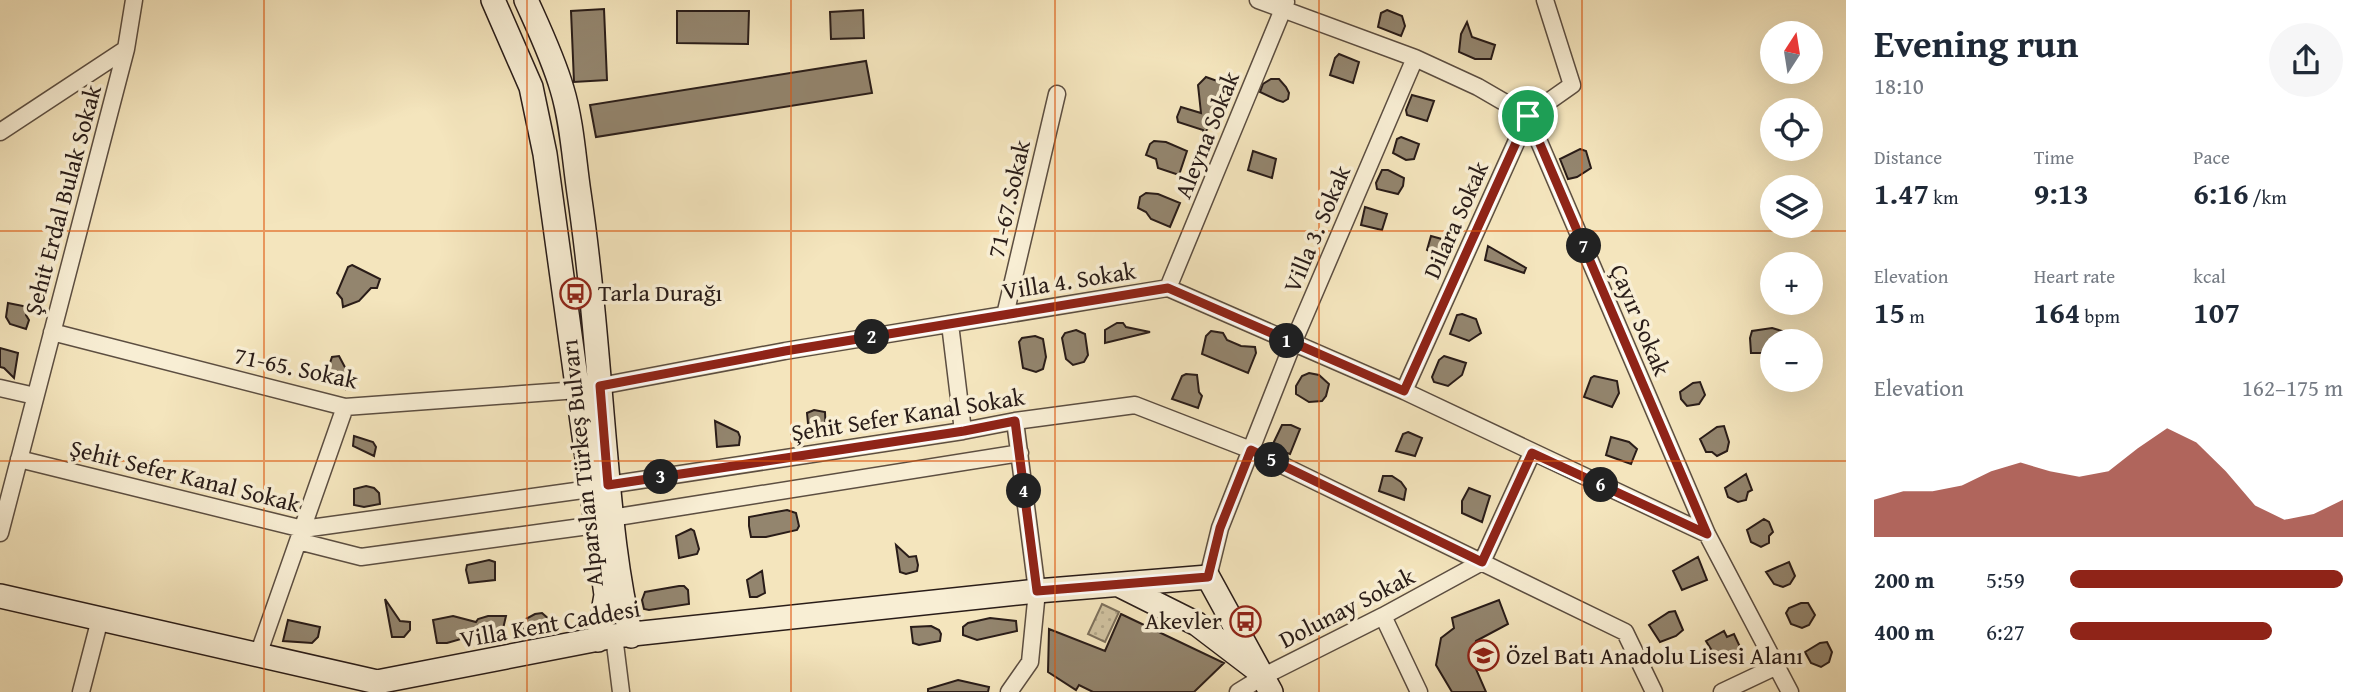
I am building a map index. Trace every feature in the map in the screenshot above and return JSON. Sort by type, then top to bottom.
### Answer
[{"type":"street","name":"Şehit Erdal Bulak Sokak","points":[[0,533],[5,493],[19,459],[126,50],[134,0]]},
{"type":"street","name":"Alparslan Türkeş Bulvarı","points":[[493,0],[531,87],[589,388]]},
{"type":"street","name":"Alparslan Türkeş Bulvarı","points":[[526,0],[562,89],[584,224],[589,388],[599,487],[604,522],[623,603],[614,637]]},
{"type":"street","points":[[1258,0],[1285,5],[1415,58],[1478,87],[1528,116],[1572,85],[1545,0]]},
{"type":"street","name":"Aleyna Sokak","points":[[1168,288],[1285,5]]},
{"type":"street","points":[[0,132],[126,50]]},
{"type":"street","name":"Villa 3. Sokak","points":[[1208,577],[1220,528],[1293,343],[1415,58]]},
{"type":"street","name":"71-67.Sokak","points":[[1005,315],[1056,94]]},
{"type":"street","name":"Dilara Sokak","points":[[1404,391],[1528,116]]},
{"type":"street","name":"Çayır Sokak","points":[[1528,116],[1707,534],[1790,692]]},
{"type":"street","name":"Villa 4. Sokak","points":[[589,388],[785,351],[1168,288],[1404,391],[1707,534]]},
{"type":"street","points":[[950,324],[964,431]]},
{"type":"street","name":"71-65. Sokak","points":[[52,332],[345,407],[589,388]]},
{"type":"street","points":[[0,388],[35,396]]},
{"type":"street","name":"Şehit Sefer Kanal Sokak","points":[[300,535],[1015,421],[1135,405],[1251,450],[1625,632],[1654,692]]},
{"type":"street","points":[[258,655],[345,407]]},
{"type":"street","points":[[1009,692],[1030,662],[1037,591],[1015,421]]},
{"type":"street","name":"Şehit Sefer Kanal Sokak","points":[[19,459],[300,535],[361,556],[604,522],[1020,453]]},
{"type":"street","points":[[1482,562],[1532,453]]},
{"type":"street","name":"Alparslan Türkeş Bulvarı","points":[[604,522],[606,595],[614,637]]},
{"type":"street","name":"Dolunay Sokak","points":[[1238,692],[1267,684],[1482,562]]},
{"type":"street","points":[[1208,577],[1267,684]]},
{"type":"street","name":"Villa Kent Caddesi","points":[[0,596],[377,682],[614,637],[1037,591],[1208,577]]},
{"type":"street","points":[[1173,610],[1175,580]]},
{"type":"street","points":[[1118,584],[1196,624],[1267,684]]},
{"type":"street","points":[[1196,624],[1222,601]]},
{"type":"street","points":[[1383,616],[1419,692]]},
{"type":"street","points":[[81,692],[100,619]]},
{"type":"street","points":[[614,637],[621,692]]},
{"type":"street","points":[[1722,692],[1777,666]]},
{"type":"shaded area","points":[[1102,604],[1119,612],[1105,642],[1088,634]]},
{"type":"building","points":[[604,9],[607,80],[574,82],[571,11]]},
{"type":"building","points":[[863,10],[864,38],[831,39],[830,12]]},
{"type":"building","points":[[1387,10],[1402,16],[1405,26],[1401,36],[1378,27],[1381,13]]},
{"type":"building","points":[[677,11],[749,11],[748,44],[677,43]]},
{"type":"building","points":[[1467,22],[1472,37],[1495,45],[1491,59],[1475,59],[1459,52],[1461,34]]},
{"type":"building","points":[[1339,54],[1359,62],[1353,83],[1330,75],[1335,58]]},
{"type":"building","points":[[866,61],[872,93],[596,137],[590,105]]},
{"type":"building","points":[[1206,77],[1223,83],[1204,135],[1203,130],[1178,122],[1177,117],[1181,107],[1201,113],[1198,85]]},
{"type":"building","points":[[1271,79],[1279,79],[1286,87],[1288,99],[1283,102],[1260,92],[1263,84]]},
{"type":"building","points":[[1412,95],[1434,101],[1427,121],[1407,115],[1406,110]]},
{"type":"building","points":[[1401,137],[1419,144],[1414,159],[1406,160],[1393,153],[1397,139]]},
{"type":"building","points":[[1154,141],[1166,142],[1187,151],[1179,175],[1158,168],[1156,159],[1146,155]]},
{"type":"building","points":[[1580,149],[1586,151],[1591,168],[1568,179],[1560,159]]},
{"type":"building","points":[[1253,151],[1276,159],[1272,178],[1248,170]]},
{"type":"building","points":[[1382,170],[1404,178],[1398,194],[1377,189],[1376,183]]},
{"type":"building","points":[[1146,193],[1158,194],[1180,203],[1170,227],[1151,219],[1146,212],[1138,208],[1140,197]]},
{"type":"building","points":[[1365,207],[1387,214],[1382,230],[1361,225]]},
{"type":"building","points":[[1431,236],[1449,241],[1444,254],[1438,255],[1427,250]]},
{"type":"building","points":[[1488,246],[1526,268],[1524,273],[1485,260]]},
{"type":"building","points":[[352,265],[380,279],[377,288],[371,288],[359,301],[343,307],[342,299],[337,293],[348,267]]},
{"type":"building","points":[[8,303],[28,307],[26,315],[29,320],[26,329],[10,324],[6,317]]},
{"type":"building","points":[[1457,315],[1476,319],[1481,333],[1469,341],[1450,334]]},
{"type":"building","points":[[1117,323],[1150,332],[1105,343],[1105,330]]},
{"type":"building","points":[[1076,330],[1085,334],[1088,355],[1084,362],[1073,365],[1066,359],[1062,338],[1065,333]]},
{"type":"building","points":[[1760,330],[1760,353],[1751,353],[1752,331]]},
{"type":"building","points":[[1211,331],[1223,333],[1227,340],[1241,346],[1255,347],[1256,353],[1248,373],[1202,354],[1206,336]]},
{"type":"building","points":[[1035,336],[1043,339],[1046,357],[1043,369],[1036,372],[1023,368],[1019,342],[1022,338]]},
{"type":"building","points":[[0,348],[18,353],[14,378],[0,367]]},
{"type":"building","points":[[339,356],[348,373],[345,389],[325,378],[332,357]]},
{"type":"building","points":[[1444,356],[1466,363],[1462,375],[1448,386],[1434,382],[1432,377],[1439,360]]},
{"type":"building","points":[[1309,373],[1319,375],[1329,384],[1322,401],[1309,402],[1296,394],[1296,386],[1302,376]]},
{"type":"building","points":[[1197,375],[1202,396],[1198,408],[1172,399],[1182,376]]},
{"type":"building","points":[[1594,376],[1617,381],[1619,393],[1612,407],[1584,397]]},
{"type":"building","points":[[1700,382],[1705,395],[1699,404],[1687,406],[1681,399],[1680,392],[1693,383]]},
{"type":"building","points":[[814,410],[825,412],[826,436],[814,437],[809,434],[807,413]]},
{"type":"building","points":[[715,421],[738,432],[739,445],[717,447]]},
{"type":"building","points":[[1282,425],[1300,429],[1290,454],[1271,448]]},
{"type":"building","points":[[1724,426],[1729,442],[1727,451],[1717,456],[1706,452],[1700,439],[1717,427]]},
{"type":"building","points":[[1408,432],[1422,438],[1415,456],[1396,451],[1403,434]]},
{"type":"building","points":[[354,436],[373,442],[376,447],[374,456],[353,446]]},
{"type":"building","points":[[1611,437],[1629,442],[1637,449],[1631,464],[1606,455]]},
{"type":"building","points":[[1746,474],[1752,490],[1748,492],[1746,500],[1738,502],[1728,497],[1725,488]]},
{"type":"building","points":[[1383,476],[1392,476],[1401,482],[1406,489],[1404,500],[1379,491]]},
{"type":"building","points":[[366,486],[379,493],[380,504],[364,507],[354,505],[354,489]]},
{"type":"building","points":[[1469,488],[1490,496],[1482,522],[1462,513],[1462,501]]},
{"type":"building","points":[[787,510],[796,513],[799,526],[797,530],[766,537],[751,537],[749,517]]},
{"type":"building","points":[[1764,519],[1769,522],[1773,532],[1769,536],[1769,543],[1761,547],[1751,542],[1747,530]]},
{"type":"building","points":[[691,529],[699,549],[697,554],[679,558],[676,536]]},
{"type":"building","points":[[896,545],[909,557],[916,556],[917,571],[906,574],[900,572]]},
{"type":"building","points":[[1698,557],[1707,580],[1682,590],[1673,571]]},
{"type":"building","points":[[489,560],[495,562],[495,580],[469,583],[467,565]]},
{"type":"building","points":[[1789,562],[1795,576],[1790,584],[1783,587],[1774,584],[1766,572]]},
{"type":"building","points":[[762,571],[765,593],[750,597],[747,580]]},
{"type":"building","points":[[679,586],[688,590],[689,604],[644,609],[642,600],[645,592]]},
{"type":"building","points":[[385,599],[400,621],[410,622],[410,630],[404,637],[392,637]]},
{"type":"building","points":[[1499,600],[1508,624],[1476,641],[1472,660],[1486,692],[1452,692],[1436,665],[1441,638],[1454,628],[1452,618]]},
{"type":"building","points":[[1808,603],[1815,615],[1809,625],[1802,628],[1791,624],[1786,613],[1789,608]]},
{"type":"building","points":[[1675,611],[1683,630],[1660,642],[1649,625]]},
{"type":"building","points":[[542,613],[551,621],[550,627],[547,630],[524,633],[522,621]]},
{"type":"building","points":[[1121,614],[1224,663],[1194,692],[1093,692],[1079,685],[1076,690],[1048,672],[1049,629],[1105,651]]},
{"type":"building","points":[[453,616],[476,622],[488,616],[506,616],[502,633],[485,640],[478,634],[447,643],[437,643],[433,620]]},
{"type":"building","points":[[990,618],[1016,621],[1017,631],[977,640],[963,635],[963,627],[968,623]]},
{"type":"building","points":[[288,620],[320,627],[318,637],[312,643],[283,641]]},
{"type":"building","points":[[931,626],[939,630],[940,641],[919,645],[913,643],[911,627]]},
{"type":"building","points":[[1724,631],[1727,637],[1734,634],[1741,649],[1717,659],[1706,641]]},
{"type":"building","points":[[1827,642],[1832,652],[1829,662],[1821,667],[1811,663],[1805,652]]},
{"type":"building","points":[[958,680],[989,687],[988,692],[928,692],[928,689]]},
{"type":"place","name":"Tarla Durağı","points":[[575,293]]},
{"type":"place","name":"Akevler","points":[[1245,621]]},
{"type":"place","name":"Özel Batı Anadolu Lisesi Alanı","points":[[1483,656]]},
{"type":"route","points":[[1528,116],[1707,534],[1532,453],[1482,562],[1251,450],[1220,528],[1208,577],[1037,591],[1015,421],[608,485],[600,386],[785,351],[1168,288],[1404,391],[1528,116]]}]
